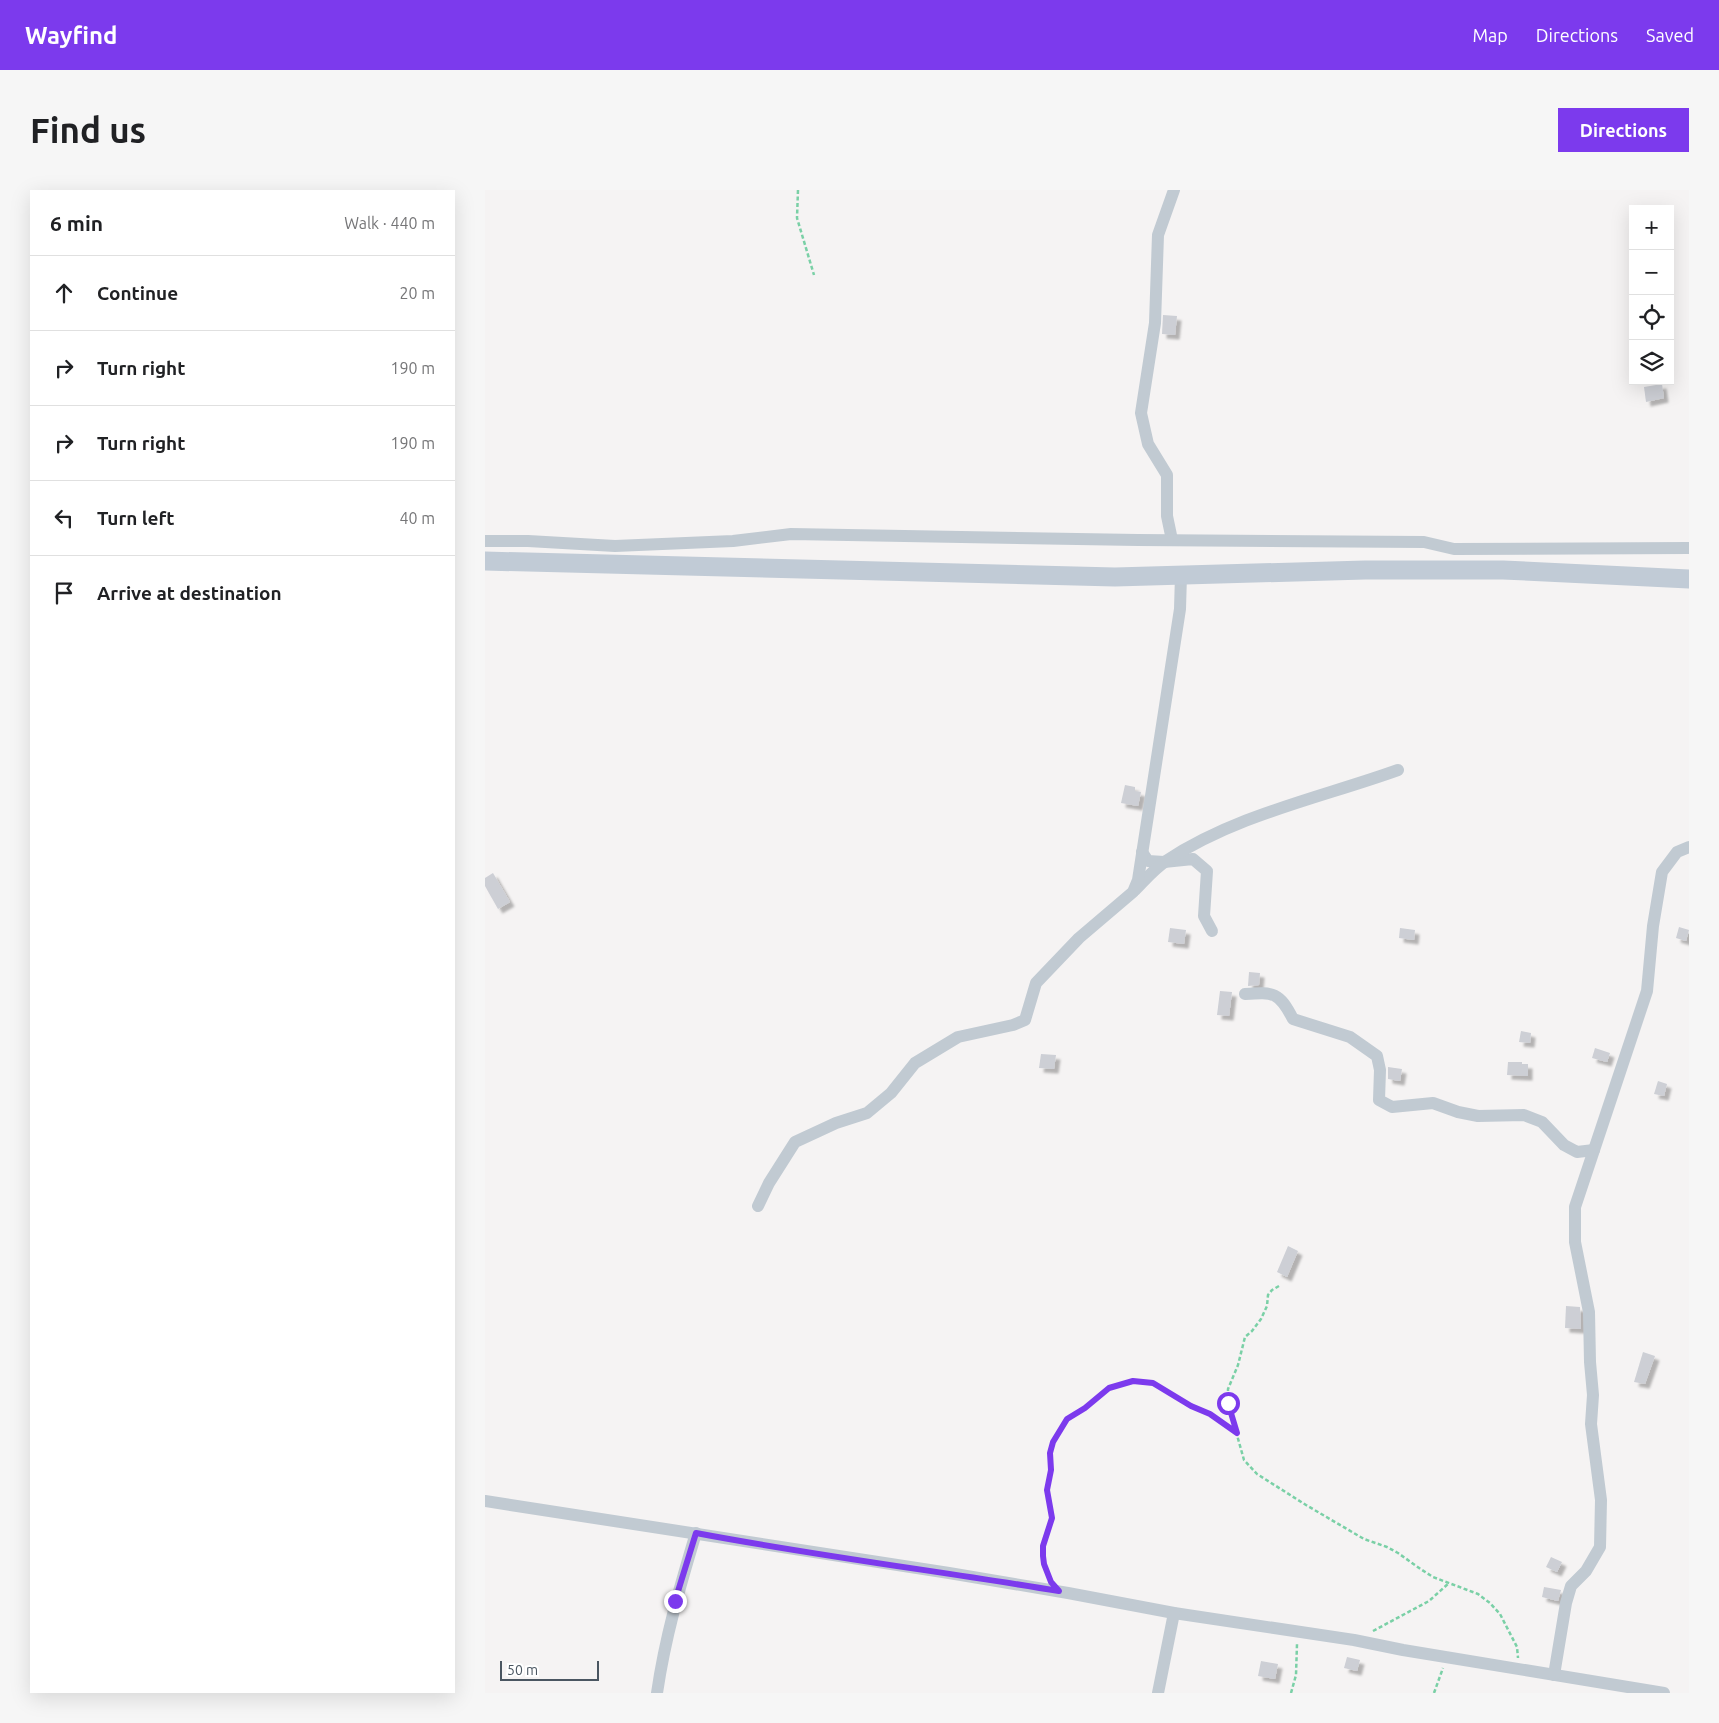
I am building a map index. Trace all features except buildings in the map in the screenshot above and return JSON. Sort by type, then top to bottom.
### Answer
[{"type":"street","points":[[1171,540],[1167,516],[1167,475],[1148,444],[1141,413],[1155,323],[1158,235],[1174,190]]},
{"type":"street","points":[[485,541],[528,541],[615,546],[733,541],[791,534],[1423,542],[1454,549],[1689,548]]},
{"type":"street","points":[[485,561],[1115,577],[1365,570],[1503,570],[1689,579]]},
{"type":"street","points":[[1133,892],[1138,880],[1180,609],[1181,575]]},
{"type":"street","points":[[758,1206],[769,1183],[795,1142],[836,1123],[867,1113],[891,1093],[915,1063],[959,1037],[1013,1025],[1025,1020],[1036,984],[1079,938],[1133,892],[1164,862],[1199,842],[1267,812],[1397,770]]},
{"type":"street","points":[[1554,1675],[1555,1658],[1571,1586],[1586,1571],[1600,1547],[1601,1500],[1591,1424],[1593,1395],[1589,1362],[1589,1312],[1575,1242],[1575,1207],[1647,991],[1653,926],[1662,872],[1677,852],[1689,847]]},
{"type":"street","points":[[1142,852],[1148,861],[1164,862],[1193,859],[1207,870],[1204,916],[1212,931]]},
{"type":"street","points":[[1245,994],[1269,993],[1284,1002],[1293,1019],[1349,1037],[1377,1056],[1380,1070],[1379,1100],[1392,1106],[1433,1103],[1457,1112],[1478,1116],[1524,1115],[1542,1122],[1563,1145],[1577,1152],[1595,1150]]},
{"type":"street","points":[[485,1501],[949,1573],[1059,1591],[1174,1613],[1361,1642],[1664,1693]]},
{"type":"street","points":[[657,1693],[675,1601],[696,1533]]},
{"type":"street","points":[[1158,1693],[1174,1613]]},
{"type":"path","points":[[798,190],[797,218],[814,275]]},
{"type":"path","points":[[1279,1286],[1268,1295],[1267,1306],[1261,1319],[1245,1337],[1238,1365],[1228,1389],[1228,1403],[1244,1460],[1257,1474],[1364,1539],[1398,1553],[1422,1570],[1478,1594],[1490,1603],[1500,1614],[1517,1647],[1519,1669]]},
{"type":"path","points":[[1059,1591],[1051,1582],[1044,1564],[1043,1546],[1052,1518],[1047,1490],[1051,1470],[1050,1453],[1053,1442],[1067,1419],[1085,1408],[1109,1388],[1124,1382],[1147,1381],[1191,1406],[1210,1414],[1237,1433]]},
{"type":"path","points":[[1361,1642],[1375,1630],[1429,1601],[1449,1583]]},
{"type":"path","points":[[1291,1693],[1296,1675],[1297,1632]]},
{"type":"path","points":[[1434,1693],[1447,1657]]},
{"type":"route","points":[[675,1601],[696,1533],[760,1545],[1059,1591],[1051,1582],[1044,1564],[1043,1546],[1052,1518],[1047,1490],[1052,1464],[1050,1453],[1053,1442],[1067,1419],[1085,1408],[1109,1388],[1124,1382],[1147,1381],[1173,1394],[1191,1406],[1210,1414],[1237,1433],[1228,1403]]}]
